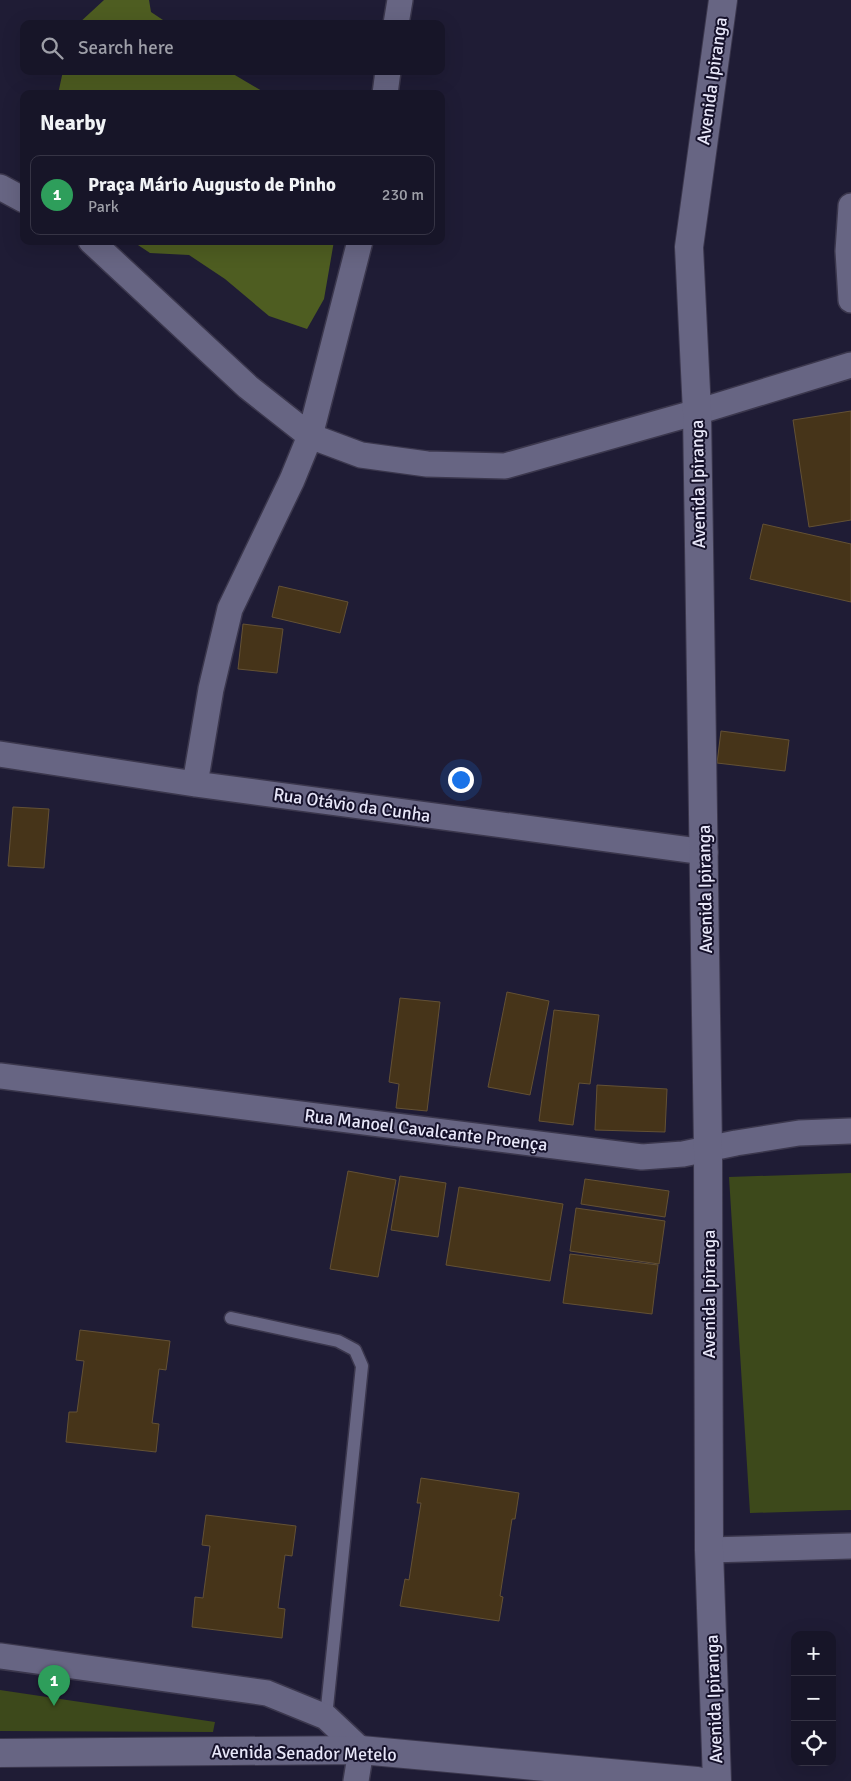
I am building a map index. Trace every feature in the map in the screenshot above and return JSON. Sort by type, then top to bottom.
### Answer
[{"type":"street","points":[[397,20],[400,0]]},
{"type":"street","name":"Avenida Ipiranga","points":[[717,1781],[709,1550],[705,852],[697,412],[689,247],[723,0]]},
{"type":"street","points":[[386,90],[387,75]]},
{"type":"street","points":[[0,186],[20,198]]},
{"type":"street","points":[[851,206],[848,251],[851,300]]},
{"type":"street","points":[[96,245],[248,387],[310,436],[361,456],[427,464],[505,466],[697,412],[851,365]]},
{"type":"street","points":[[195,784],[211,689],[230,610],[292,480],[310,436],[359,245]]},
{"type":"street","name":"Rua Otávio da Cunha","points":[[0,754],[195,784],[705,852]]},
{"type":"street","name":"Rua Manoel Cavalcante Proença","points":[[0,1076],[642,1156],[665,1156],[736,1142],[799,1133],[851,1131]]},
{"type":"street","points":[[709,1550],[851,1546]]},
{"type":"street","points":[[0,1656],[267,1693],[326,1717],[361,1750],[356,1781]]},
{"type":"street","name":"Avenida Senador Metelo","points":[[0,1753],[361,1750],[697,1781]]},
{"type":"lane","points":[[231,1318],[338,1341],[355,1350],[362,1366],[326,1717]]},
{"type":"green space","points":[[104,0],[149,0],[151,12],[163,20],[82,20]]},
{"type":"green space","points":[[62,75],[235,75],[260,90],[59,90]]},
{"type":"green space","points":[[138,245],[333,245],[324,299],[307,329],[269,316],[225,279],[189,255],[150,253]]},
{"type":"green space","points":[[851,1173],[851,1510],[750,1513],[729,1177]]},
{"type":"green space","points":[[0,1690],[215,1722],[213,1732],[0,1731]]},
{"type":"building","points":[[851,411],[851,520],[809,527],[793,420]]},
{"type":"building","points":[[763,524],[851,544],[851,602],[750,579]]},
{"type":"building","points":[[279,586],[348,602],[340,633],[272,617]]},
{"type":"building","points":[[243,624],[283,629],[277,673],[238,669]]},
{"type":"building","points":[[721,731],[789,740],[785,771],[717,763]]},
{"type":"building","points":[[13,807],[49,809],[44,868],[8,866]]},
{"type":"building","points":[[507,992],[549,1001],[530,1095],[488,1087]]},
{"type":"building","points":[[400,998],[440,1002],[427,1111],[396,1108],[399,1084],[389,1082]]},
{"type":"building","points":[[554,1010],[599,1015],[590,1084],[579,1083],[573,1125],[539,1121]]},
{"type":"building","points":[[597,1085],[667,1089],[665,1132],[595,1130]]},
{"type":"building","points":[[348,1171],[396,1180],[378,1277],[330,1269]]},
{"type":"building","points":[[400,1176],[446,1183],[438,1237],[391,1230]]},
{"type":"building","points":[[585,1179],[669,1191],[665,1217],[581,1204]]},
{"type":"building","points":[[459,1187],[563,1204],[550,1281],[446,1265]]},
{"type":"building","points":[[576,1208],[665,1221],[659,1264],[570,1251]]},
{"type":"building","points":[[570,1254],[658,1265],[652,1314],[563,1303]]},
{"type":"building","points":[[80,1330],[170,1341],[166,1370],[159,1369],[152,1423],[159,1424],[156,1452],[66,1442],[69,1412],[77,1412],[84,1361],[76,1360]]},
{"type":"building","points":[[421,1478],[519,1493],[515,1519],[512,1519],[500,1596],[503,1597],[499,1621],[400,1606],[405,1579],[409,1580],[421,1503],[417,1503]]},
{"type":"building","points":[[206,1515],[296,1526],[292,1556],[285,1555],[278,1608],[285,1609],[282,1638],[192,1627],[195,1597],[203,1598],[210,1546],[202,1545]]},
{"type":"place","name":"Praça Mário Augusto de Pinho","points":[[54,1706]]}]
